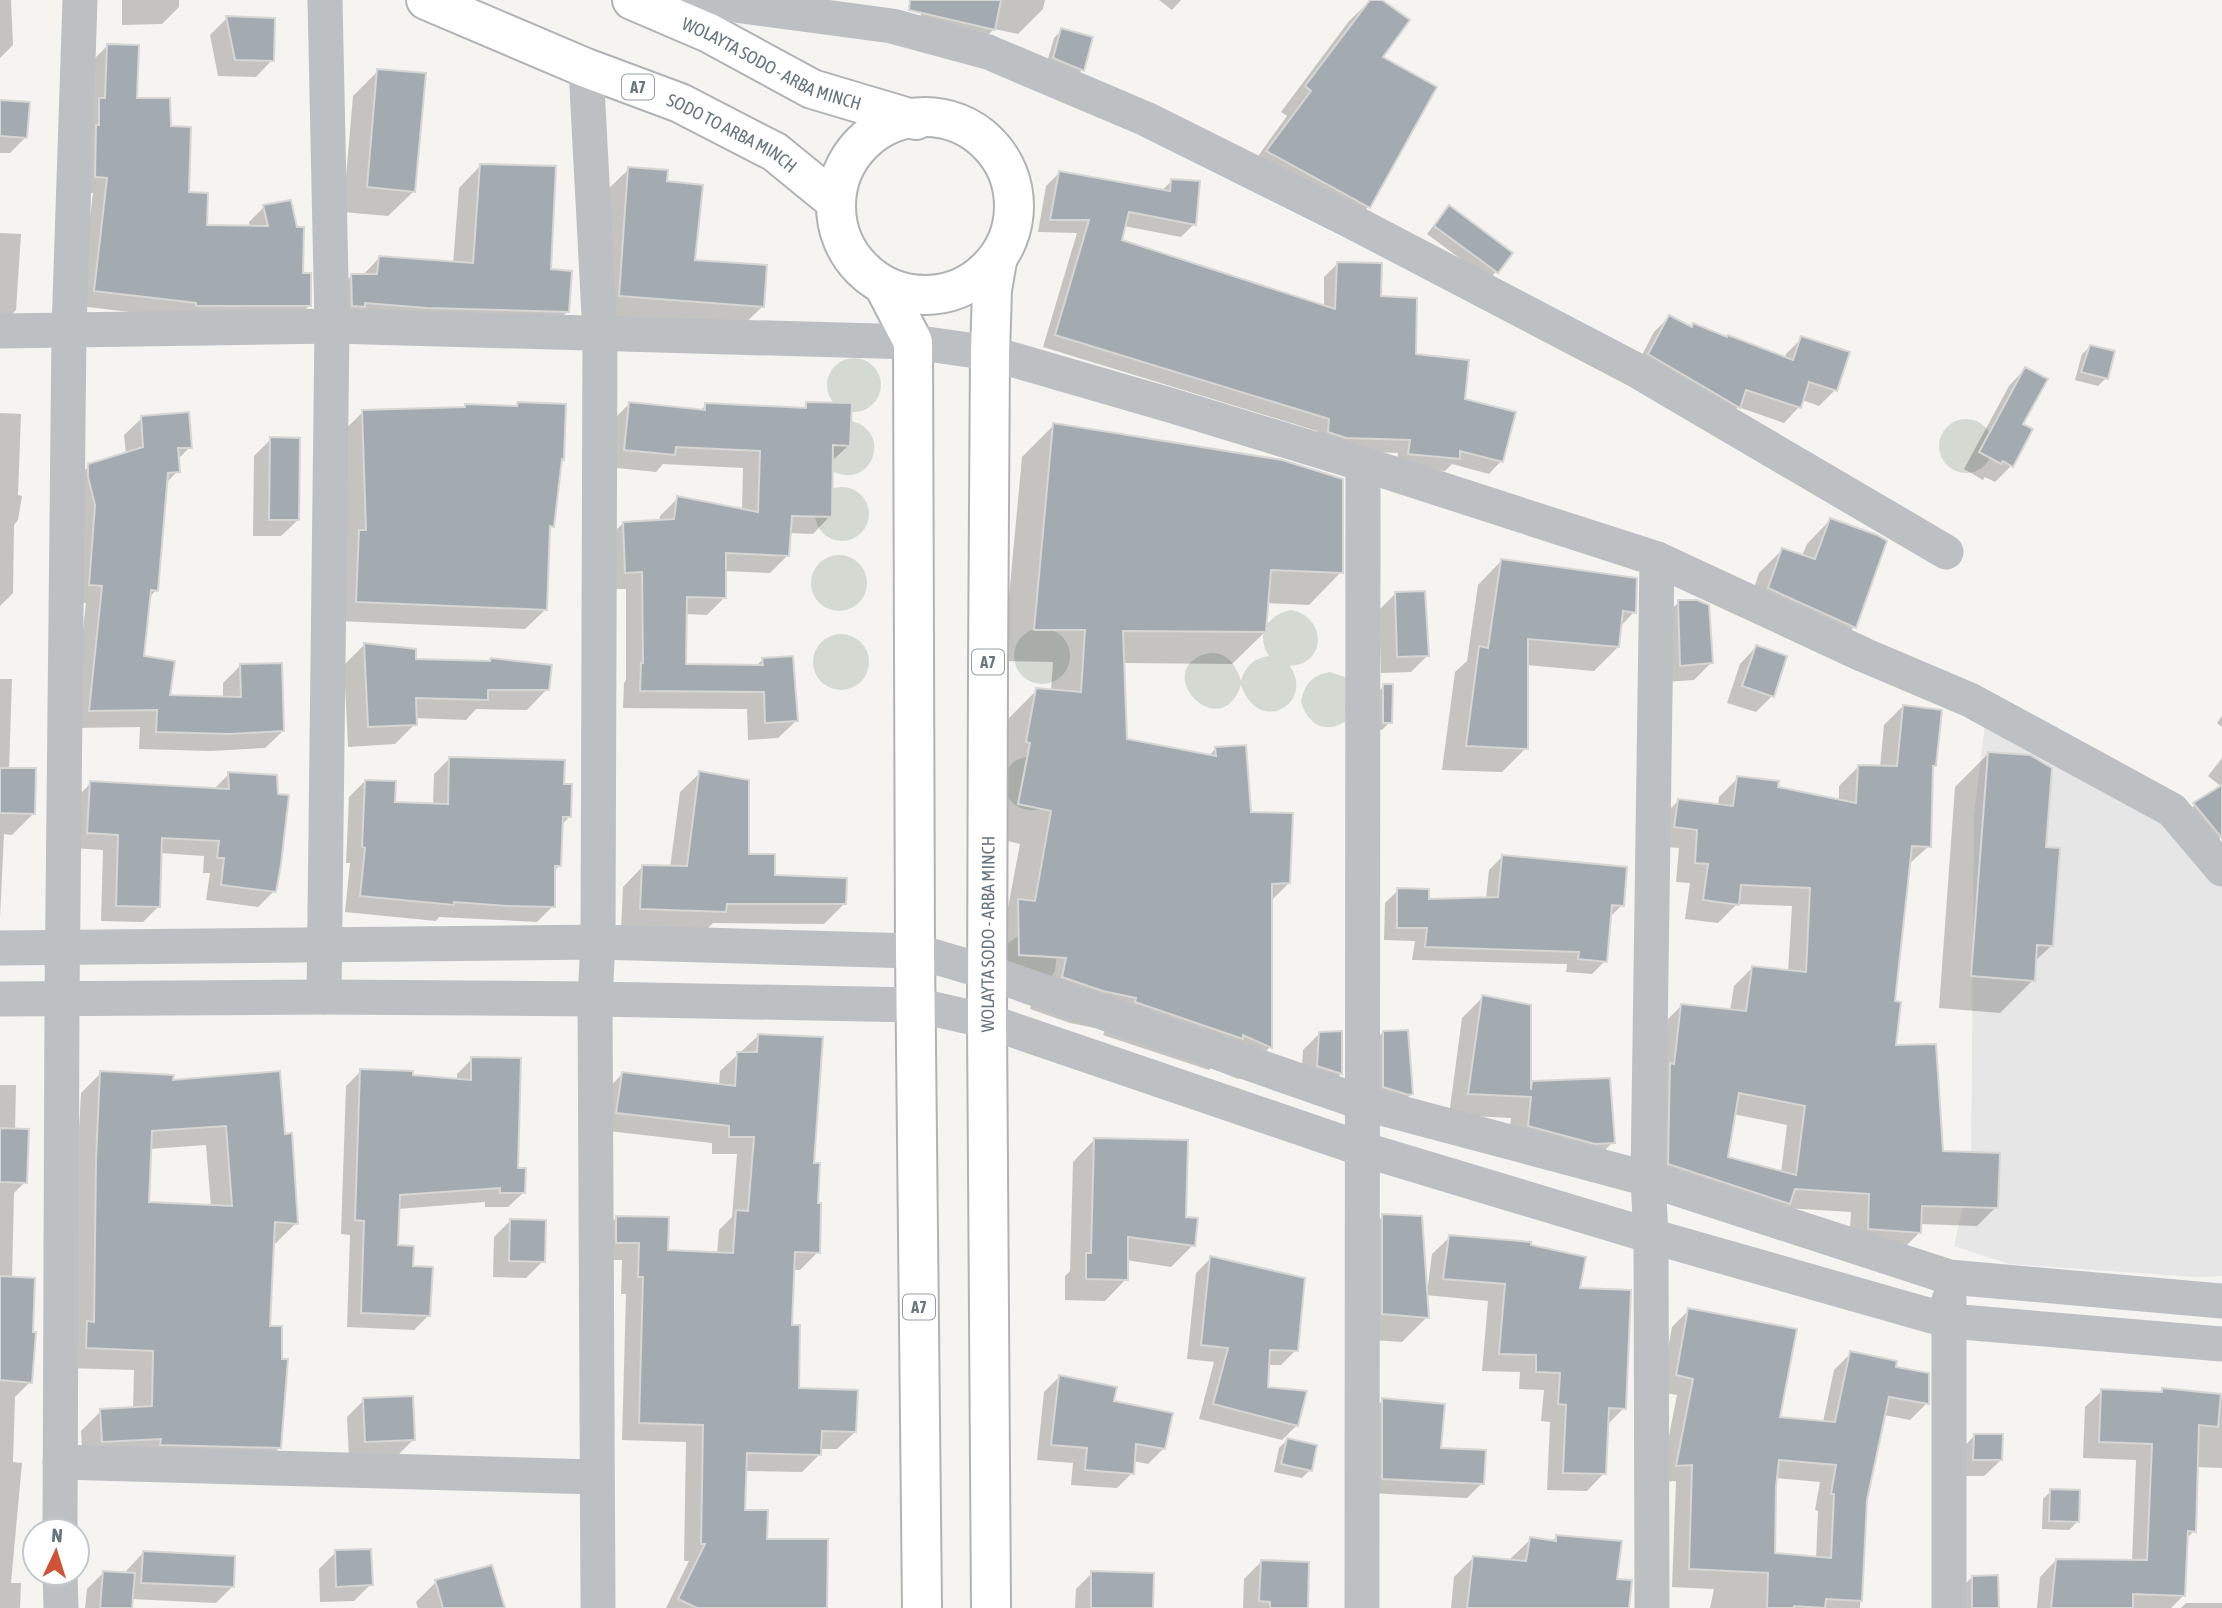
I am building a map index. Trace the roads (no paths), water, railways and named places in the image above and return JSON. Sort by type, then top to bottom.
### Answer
[{"type":"highway","name":"SODO TO ARBA MINCH","points":[[426,0],[586,68],[680,103],[775,152],[835,201]]},
{"type":"highway","name":"WOLAYTA SODO - ARBA MINCH","points":[[632,0],[709,33],[812,89],[916,120]]},
{"type":"highway","name":"WOLAYTA SODO - ARBA MINCH","points":[[927,117],[962,125],[991,145],[1002,160],[1014,193],[1015,211],[1006,246],[997,261],[974,282],[945,293],[914,295],[884,286],[867,275],[853,260],[842,242],[836,222],[835,201],[841,172],[857,147],[881,128],[916,120],[927,117]]},
{"type":"highway","name":"WOLAYTA SODO - ARBA MINCH","points":[[991,1608],[987,972],[990,353],[992,290],[997,261]]},
{"type":"highway","name":"A7","points":[[884,286],[913,342],[915,951],[922,1608]]},
{"type":"street","points":[[60,1517],[69,330],[80,0]]},
{"type":"street","points":[[324,997],[332,326],[325,0]]},
{"type":"street","points":[[697,0],[904,29],[988,52],[1146,119],[1349,220],[1634,369],[1946,552]]},
{"type":"street","points":[[586,68],[600,334],[598,942],[595,999],[598,1608]]},
{"type":"street","points":[[0,331],[332,326],[913,342],[990,353],[1363,464],[1657,559],[1864,655],[1970,700],[2172,810],[2222,869]]},
{"type":"street","points":[[1362,1608],[1363,464]]},
{"type":"street","points":[[1653,1608],[1651,1236],[1648,1179],[1657,559]]},
{"type":"street","points":[[0,948],[598,942],[915,951],[987,972],[1363,1103],[1648,1179],[1949,1277],[2222,1301]]},
{"type":"street","points":[[0,999],[324,997],[916,1005],[987,1021],[1363,1149],[1651,1236],[1949,1321],[2222,1344]]},
{"type":"street","points":[[1949,1277],[1949,1608]]},
{"type":"street","points":[[60,1462],[596,1477]]},
{"type":"street","points":[[60,1587],[61,1608]]}]
